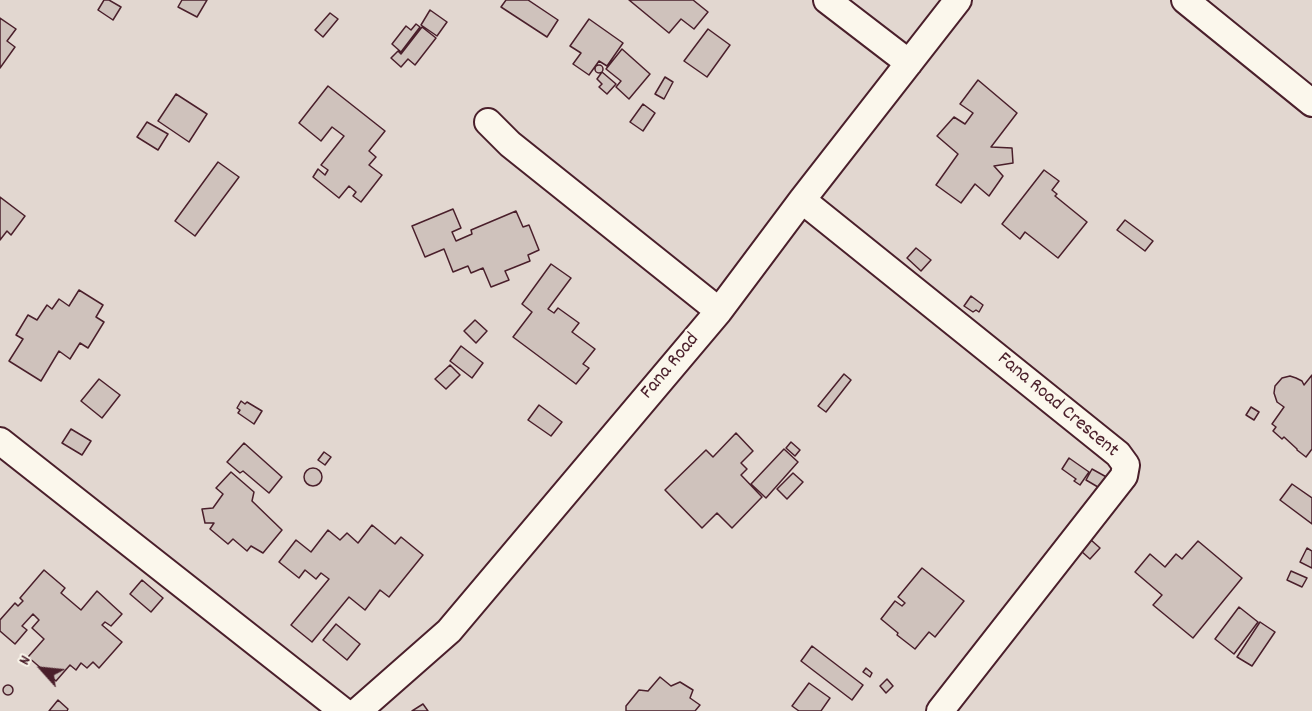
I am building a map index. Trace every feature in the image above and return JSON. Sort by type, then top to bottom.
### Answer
[{"type":"street","points":[[827,0],[909,63]]},
{"type":"street","name":"Fana Road","points":[[358,711],[449,631],[719,312],[802,200],[958,0]]},
{"type":"street","points":[[1185,0],[1312,103]]},
{"type":"street","points":[[488,122],[510,144],[719,312]]},
{"type":"street","name":"Fana Road Crescent","points":[[802,200],[1118,454],[1126,465],[1124,476],[940,711]]},
{"type":"street","points":[[0,441],[343,711]]},
{"type":"shaded area","points":[[0,0],[1312,0],[1312,711],[0,711]]},
{"type":"building","points":[[104,0],[109,0],[121,7],[113,20],[98,10]]},
{"type":"building","points":[[182,0],[207,0],[197,17],[178,7]]},
{"type":"building","points":[[506,0],[528,0],[558,20],[547,37],[501,7]]},
{"type":"building","points":[[629,0],[693,0],[708,12],[694,29],[681,19],[669,33]]},
{"type":"building","points":[[430,10],[447,22],[437,36],[421,25]]},
{"type":"building","points":[[330,13],[338,19],[323,37],[315,30]]},
{"type":"building","points":[[0,18],[16,29],[7,41],[15,47],[0,68]]},
{"type":"building","points":[[589,19],[623,43],[607,66],[599,61],[589,75],[573,64],[581,53],[570,46]]},
{"type":"building","points":[[416,24],[420,27],[401,52],[392,44],[406,26],[411,30]]},
{"type":"building","points":[[422,27],[436,38],[415,65],[408,59],[401,67],[391,58],[398,51],[401,54]]},
{"type":"building","points":[[708,29],[730,45],[707,77],[684,61]]},
{"type":"building","points":[[622,49],[650,74],[629,99],[616,87],[621,81],[606,69]]},
{"type":"building","points":[[599,65],[603,69],[599,73],[595,69]]},
{"type":"building","points":[[602,72],[616,84],[607,94],[599,87],[602,84],[597,79]]},
{"type":"building","points":[[665,77],[673,82],[664,99],[655,94]]},
{"type":"building","points":[[978,80],[1017,113],[991,147],[1012,148],[1013,163],[994,166],[1003,176],[989,196],[975,184],[961,203],[936,185],[958,154],[937,136],[954,117],[965,124],[973,113],[960,104]]},
{"type":"building","points":[[328,86],[385,131],[369,151],[376,157],[369,165],[382,175],[361,202],[353,196],[356,192],[349,186],[339,198],[313,177],[318,169],[325,175],[328,170],[321,165],[344,136],[332,127],[321,141],[299,123]]},
{"type":"building","points":[[176,94],[207,114],[189,142],[158,121]]},
{"type":"building","points":[[643,104],[655,113],[643,131],[630,122]]},
{"type":"building","points":[[147,122],[168,134],[158,150],[137,137]]},
{"type":"building","points":[[218,162],[239,177],[195,236],[175,221]]},
{"type":"building","points":[[1044,170],[1059,181],[1052,190],[1057,194],[1055,196],[1087,222],[1058,258],[1025,232],[1020,239],[1002,224]]},
{"type":"building","points":[[0,197],[25,216],[11,235],[7,231],[0,240]]},
{"type":"building","points":[[453,209],[461,228],[452,232],[456,241],[472,234],[471,230],[516,211],[523,227],[529,225],[539,250],[528,255],[530,261],[505,271],[509,280],[491,287],[483,268],[471,273],[468,266],[453,272],[444,249],[425,257],[412,226]]},
{"type":"building","points":[[1125,220],[1153,241],[1145,251],[1117,230]]},
{"type":"building","points":[[916,248],[931,260],[921,271],[907,258]]},
{"type":"building","points":[[551,264],[571,278],[548,309],[554,313],[558,308],[579,323],[572,332],[595,349],[583,364],[589,368],[576,384],[513,337],[532,312],[522,304]]},
{"type":"building","points":[[79,290],[103,305],[96,317],[104,322],[88,348],[80,343],[70,359],[59,351],[41,381],[9,361],[23,339],[16,335],[28,315],[37,320],[47,305],[52,309],[59,299],[69,306]]},
{"type":"building","points":[[971,296],[983,305],[979,312],[976,310],[973,312],[964,306]]},
{"type":"building","points":[[475,320],[487,331],[476,343],[464,331]]},
{"type":"building","points":[[461,346],[483,363],[472,378],[450,361]]},
{"type":"building","points":[[450,365],[460,375],[446,389],[435,379]]},
{"type":"building","points":[[844,374],[851,380],[826,412],[818,406]]},
{"type":"building","points":[[1312,375],[1312,449],[1306,457],[1284,437],[1282,439],[1273,431],[1276,427],[1272,424],[1284,407],[1277,402],[1274,393],[1275,386],[1282,378],[1290,376],[1302,381],[1304,385]]},
{"type":"building","points":[[99,379],[120,395],[102,418],[81,401]]},
{"type":"building","points":[[241,401],[262,411],[254,424],[238,413],[240,410],[237,408]]},
{"type":"building","points":[[539,405],[562,422],[551,436],[528,420]]},
{"type":"building","points":[[1251,407],[1259,412],[1254,420],[1246,415]]},
{"type":"building","points":[[71,429],[91,441],[82,455],[62,443]]},
{"type":"building","points":[[736,433],[753,451],[741,463],[747,469],[741,475],[762,497],[732,528],[717,513],[702,528],[665,490],[706,450],[713,457]]},
{"type":"building","points":[[791,442],[800,450],[795,456],[786,448]]},
{"type":"building","points":[[244,443],[282,477],[269,493],[243,471],[240,473],[227,462]]},
{"type":"building","points":[[784,449],[798,462],[766,498],[751,484]]},
{"type":"building","points":[[324,452],[331,457],[325,465],[318,460]]},
{"type":"building","points":[[1069,458],[1089,472],[1080,485],[1074,481],[1076,479],[1062,469]]},
{"type":"building","points":[[309,468],[317,468],[322,473],[320,484],[309,486],[304,481],[304,473]]},
{"type":"building","points":[[1092,469],[1110,479],[1103,490],[1086,480]]},
{"type":"building","points":[[231,472],[254,492],[252,501],[282,530],[263,553],[251,546],[247,551],[233,539],[228,544],[210,529],[214,523],[205,523],[202,509],[213,508],[223,494],[216,488]]},
{"type":"building","points":[[793,473],[803,482],[787,499],[777,489]]},
{"type":"building","points":[[1292,484],[1312,498],[1312,524],[1280,500]]},
{"type":"building","points":[[372,525],[395,544],[401,537],[423,555],[389,597],[380,590],[365,610],[349,597],[312,642],[291,625],[329,579],[321,573],[316,579],[305,570],[299,578],[279,562],[296,540],[311,552],[328,530],[340,540],[347,533],[358,543]]},
{"type":"building","points":[[1091,540],[1100,548],[1090,559],[1081,551]]},
{"type":"building","points":[[1198,541],[1242,578],[1193,638],[1153,605],[1162,595],[1135,572],[1150,554],[1165,567],[1176,554],[1182,559]]},
{"type":"building","points":[[1307,548],[1312,551],[1312,568],[1300,562]]},
{"type":"building","points":[[922,568],[964,601],[935,637],[929,632],[915,649],[881,619],[895,601],[902,606],[905,603],[898,597]]},
{"type":"building","points":[[44,570],[65,588],[61,593],[81,610],[97,591],[122,614],[111,626],[105,622],[102,625],[122,642],[99,668],[93,662],[87,668],[81,663],[76,670],[70,665],[56,681],[28,657],[44,639],[32,628],[39,620],[33,614],[22,626],[27,630],[15,644],[0,631],[0,620],[15,603],[18,606],[23,601],[20,598]]},
{"type":"building","points":[[1291,571],[1307,578],[1302,587],[1287,580]]},
{"type":"building","points":[[142,580],[163,598],[151,612],[130,594]]},
{"type":"building","points":[[1239,607],[1258,622],[1234,654],[1215,639]]},
{"type":"building","points":[[1260,622],[1275,632],[1252,666],[1237,657]]},
{"type":"building","points":[[336,624],[360,644],[347,660],[323,640]]},
{"type":"building","points":[[812,646],[863,685],[852,700],[801,661]]},
{"type":"building","points":[[866,668],[872,673],[870,677],[863,672]]},
{"type":"building","points":[[660,677],[671,686],[680,682],[693,690],[690,698],[700,705],[695,711],[626,711],[626,706],[639,690],[648,691]]},
{"type":"building","points":[[887,679],[893,686],[886,693],[880,686]]},
{"type":"building","points":[[809,683],[830,698],[821,711],[799,711],[792,706]]},
{"type":"building","points":[[8,685],[13,690],[8,695],[3,690]]},
{"type":"building","points":[[58,700],[68,709],[67,711],[49,711]]},
{"type":"building","points":[[423,704],[428,711],[412,711]]}]
